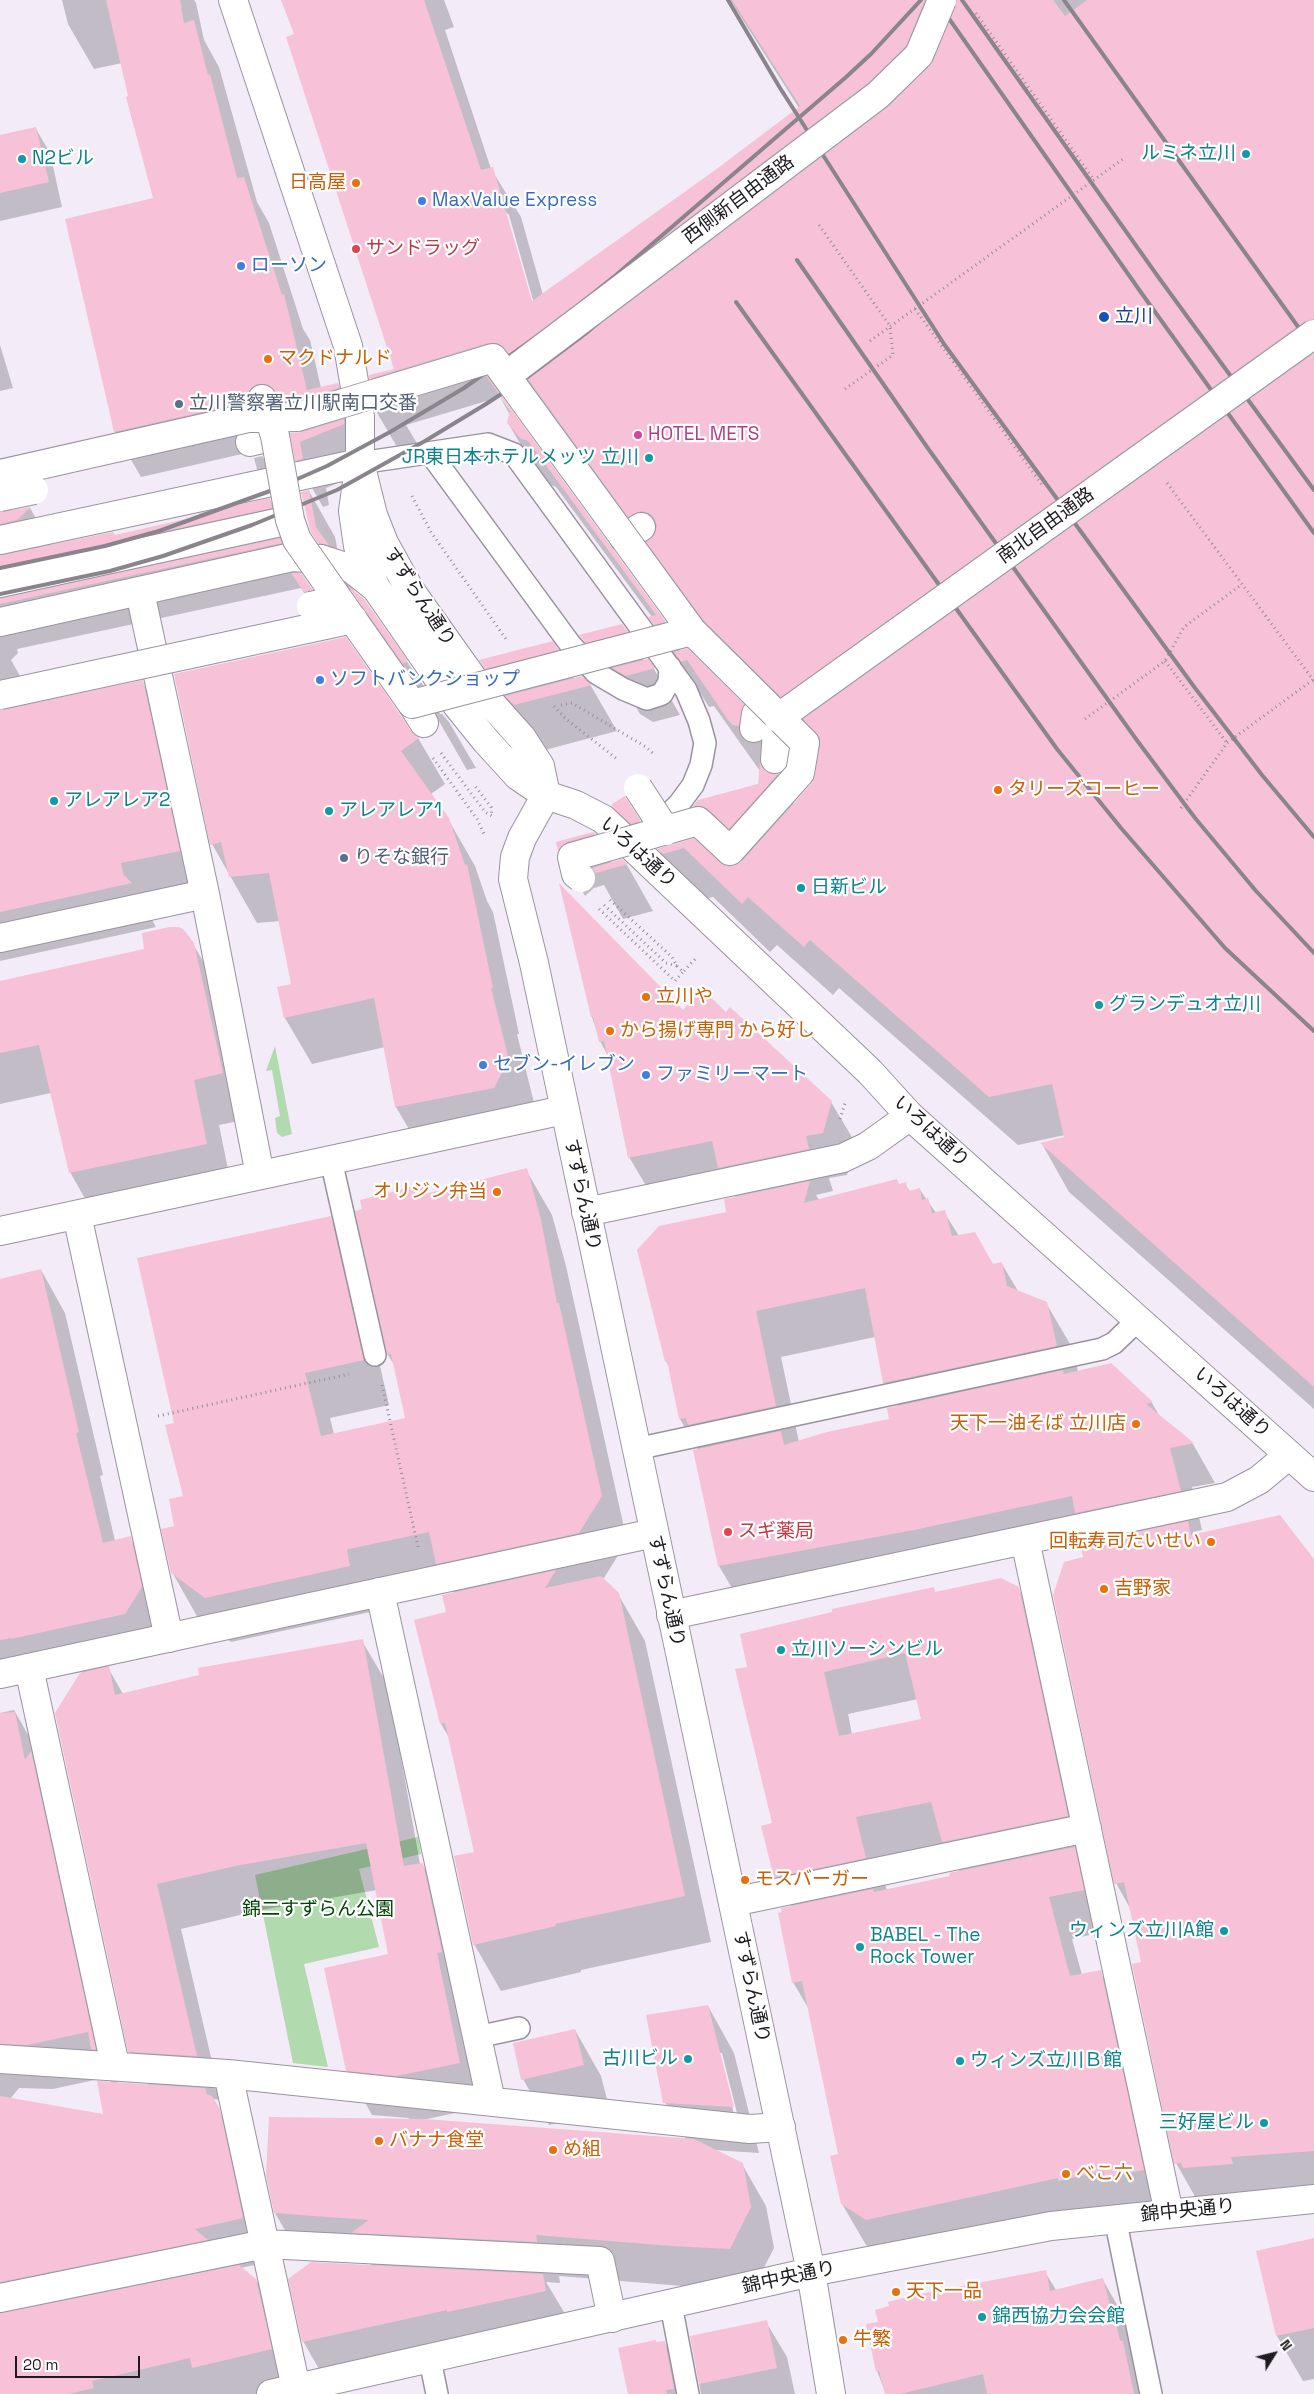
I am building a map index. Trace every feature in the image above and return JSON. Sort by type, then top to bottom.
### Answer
[{"type":"street","points":[[233,0],[348,346],[360,417],[360,463],[353,511],[358,546],[376,588]]},
{"type":"street","name":"西側新自由通路","points":[[506,376],[878,95],[919,55],[942,0]]},
{"type":"street","name":"南北自由通路","points":[[766,723],[1314,334]]},
{"type":"street","points":[[0,474],[248,418],[264,424],[297,417],[493,358],[506,376],[517,411],[632,533],[692,631],[766,723],[805,743],[800,773],[730,850],[698,822],[572,857],[576,874],[587,887]]},
{"type":"street","points":[[264,424],[297,540],[424,722],[692,631]]},
{"type":"street","points":[[0,540],[360,463]]},
{"type":"street","name":"すずらん通り","points":[[360,463],[373,515],[384,543],[410,590],[489,701],[522,738],[540,766],[546,795],[522,838],[515,857],[513,879],[534,963],[812,2272],[832,2394]]},
{"type":"street","points":[[0,498],[34,490]]},
{"type":"street","points":[[0,583],[290,520]]},
{"type":"street","points":[[0,622],[292,557],[321,559],[352,569],[376,588]]},
{"type":"street","name":"すずらん通り","points":[[376,588],[457,705],[486,741],[518,776],[546,795]]},
{"type":"street","points":[[140,592],[205,894],[260,1175]]},
{"type":"street","points":[[311,606],[346,610]]},
{"type":"street","points":[[0,695],[346,610]]},
{"type":"street","points":[[766,723],[775,759]]},
{"type":"street","points":[[638,788],[666,831]]},
{"type":"street","name":"いろは通り","points":[[546,795],[576,805],[604,819],[870,1072],[910,1116],[1314,1477]]},
{"type":"street","points":[[0,938],[205,894]]},
{"type":"street","points":[[0,1231],[564,1110]]},
{"type":"street","points":[[586,1212],[844,1158],[868,1146],[910,1116]]},
{"type":"street","points":[[77,1215],[169,1638]]},
{"type":"street","points":[[671,1615],[1227,1497],[1259,1480],[1290,1455]]},
{"type":"street","points":[[0,1674],[654,1533]]},
{"type":"street","points":[[1025,1540],[1169,2213]]},
{"type":"street","points":[[380,1592],[491,2101]]},
{"type":"street","points":[[28,1668],[115,2065]]},
{"type":"street","points":[[733,1902],[1087,1828]]},
{"type":"street","points":[[0,2059],[115,2065],[228,2074],[750,2130],[781,2127]]},
{"type":"street","points":[[228,2074],[265,2244],[283,2391]]},
{"type":"street","name":"錦中央通り","points":[[283,2391],[430,2360],[812,2272],[1051,2226],[1314,2199]]},
{"type":"street","points":[[0,2298],[265,2244],[600,2261],[612,2318]]},
{"type":"lane","points":[[360,463],[488,444],[514,454],[686,690],[699,721],[705,743],[701,765],[693,785],[679,804],[635,848]]},
{"type":"lane","points":[[430,453],[570,644],[596,673],[646,699],[662,694],[669,682],[670,668]]},
{"type":"lane","points":[[331,1160],[375,1355]]},
{"type":"lane","points":[[636,1449],[1102,1349],[1114,1343],[1139,1320]]},
{"type":"lane","points":[[476,2037],[519,2028]]},
{"type":"lane","points":[[1115,2218],[1151,2394]]},
{"type":"lane","points":[[671,2305],[688,2394]]},
{"type":"lane","points":[[430,2360],[437,2394]]},
{"type":"path","points":[[972,7],[1094,180]]},
{"type":"path","points":[[870,341],[1123,159]]},
{"type":"path","points":[[818,225],[890,326],[893,355],[844,389]]},
{"type":"path","points":[[915,309],[1063,514]]},
{"type":"path","points":[[1146,455],[1313,680],[1227,743],[1181,808]]},
{"type":"path","points":[[1085,719],[1165,661],[1184,627],[1241,585]]},
{"type":"path","points":[[1165,661],[1227,743]]},
{"type":"path","points":[[554,706],[566,719],[614,755],[638,788]]},
{"type":"path","points":[[424,722],[485,812],[492,816],[491,807]]},
{"type":"path","points":[[587,887],[672,957],[683,972]]},
{"type":"path","points":[[587,887],[666,962],[677,966]]},
{"type":"path","points":[[587,887],[675,981],[696,958]]},
{"type":"path","points":[[689,952],[705,962]]},
{"type":"path","points":[[840,1119],[846,1101],[844,1095]]},
{"type":"path","points":[[122,1422],[358,1372]]},
{"type":"path","points":[[380,1378],[426,1582]]},
{"type":"green space","points":[[275,1046],[292,1134],[282,1137],[277,1133],[275,1118],[280,1116],[272,1070],[266,1071]]},
{"type":"green space","name":"錦二すずらん公園","points":[[418,1837],[421,1854],[359,1869],[379,1947],[304,1964],[328,2067],[293,2063],[255,1875]]},
{"type":"building","points":[[106,0],[180,0],[184,23],[194,20],[237,178],[244,177],[282,295],[284,294],[307,390],[338,383],[339,388],[295,401],[280,402],[271,387],[257,384],[250,390],[247,402],[114,432],[65,219],[153,198],[126,97],[128,96]]},
{"type":"building","points":[[281,0],[424,0],[481,170],[493,167],[532,301],[718,168],[800,106],[732,0],[925,0],[906,46],[868,83],[509,354],[498,343],[488,343],[369,379],[369,375],[394,369],[286,37],[294,34]]},
{"type":"building","points":[[957,0],[1053,0],[1065,16],[1087,0],[1314,0],[1314,319],[1305,321],[781,697],[704,621],[646,542],[655,534],[657,526],[654,518],[649,513],[641,511],[628,517],[528,379],[889,106],[933,61]]},
{"type":"building","name":"N2ビル","points":[[36,127],[49,182],[0,193],[0,135]]},
{"type":"building","points":[[1314,353],[1314,1387],[1040,1143],[1064,1137],[1052,1084],[989,1097],[810,940],[804,947],[748,897],[742,904],[684,848],[663,854],[657,849],[694,838],[726,866],[734,866],[741,862],[812,783],[815,776],[820,739],[803,719]]},
{"type":"building","points":[[486,376],[666,622],[654,625],[648,617],[656,615],[528,441],[520,438],[507,423],[510,410]]},
{"type":"building","points":[[344,419],[344,424],[300,442],[303,459],[295,461],[290,433],[302,432]]},
{"type":"building","points":[[309,490],[316,527],[329,545],[318,543],[311,533],[301,492]]},
{"type":"building","points":[[270,498],[272,508],[0,567],[0,555],[113,532],[115,535],[199,516],[199,513]]},
{"type":"building","points":[[31,507],[17,520],[0,524],[0,512]]},
{"type":"building","points":[[280,538],[282,543],[0,604],[0,598]]},
{"type":"building","points":[[291,573],[301,573],[313,590],[304,592]]},
{"type":"building","points":[[348,586],[364,599],[408,661],[403,664]]},
{"type":"building","points":[[622,624],[628,632],[586,643],[579,635]]},
{"type":"building","points":[[346,637],[378,683],[372,688],[380,685],[411,731],[419,738],[401,751],[449,818],[465,865],[467,864],[493,988],[491,988],[509,1060],[494,1088],[395,1107],[374,998],[284,1018],[277,987],[291,984],[269,873],[229,877],[221,842],[210,845],[174,674]]},
{"type":"building","points":[[553,641],[559,650],[485,669],[479,660]]},
{"type":"building","points":[[687,648],[744,704],[739,726],[733,725],[728,720],[687,660],[681,662],[674,652]]},
{"type":"building","points":[[648,659],[655,668],[626,676],[612,668]]},
{"type":"building","points":[[582,676],[592,685],[514,705],[505,696]]},
{"type":"building","name":"アレアレア2","points":[[143,680],[180,851],[121,863],[123,874],[132,883],[0,912],[0,710]]},
{"type":"building","points":[[760,762],[767,772],[778,774],[729,829],[708,809],[701,806],[693,806],[698,800],[758,784]]},
{"type":"building","points":[[625,796],[641,821],[631,824],[612,807],[612,804]]},
{"type":"building","points":[[593,832],[596,834],[567,842],[558,851],[556,842]]},
{"type":"building","points":[[622,859],[628,864],[596,873],[592,868]]},
{"type":"building","points":[[559,883],[683,1010],[702,989],[726,1012],[730,1007],[832,1101],[823,1133],[806,1136],[809,1149],[718,1168],[712,1141],[628,1158],[604,1041],[599,1042],[593,1017],[591,1017]]},
{"type":"building","points":[[179,927],[184,930],[194,943],[223,1073],[194,1080],[207,1144],[69,1173],[39,1045],[0,1053],[0,981],[144,949],[142,933]]},
{"type":"building","points":[[527,1168],[541,1220],[557,1303],[559,1303],[602,1496],[579,1533],[436,1564],[429,1532],[349,1549],[347,1550],[350,1566],[205,1598],[171,1573],[161,1529],[174,1526],[169,1499],[183,1496],[165,1425],[174,1423],[137,1258],[331,1216],[364,1360],[305,1373],[321,1436],[405,1418],[391,1354],[387,1355],[355,1211],[362,1209],[360,1200],[423,1184],[425,1194]]},
{"type":"building","points":[[897,1179],[899,1184],[906,1182],[908,1191],[920,1188],[922,1200],[928,1198],[932,1213],[945,1210],[952,1236],[975,1232],[993,1264],[1002,1262],[1007,1286],[1047,1302],[1057,1346],[883,1383],[865,1288],[756,1311],[776,1406],[688,1425],[686,1418],[679,1419],[667,1361],[665,1362],[637,1250],[659,1226],[726,1212],[724,1199],[810,1181],[804,1203]]},
{"type":"building","points":[[41,1269],[79,1432],[76,1433],[103,1543],[131,1536],[142,1587],[125,1614],[0,1640],[0,1279]]},
{"type":"building","points":[[1111,1363],[1153,1402],[1146,1404],[1194,1443],[1170,1448],[1181,1491],[1075,1513],[1072,1496],[914,1530],[718,1566],[693,1450],[781,1431],[784,1445],[827,1432],[889,1419],[887,1408],[1063,1370],[1064,1374]]},
{"type":"building","points":[[1280,1515],[1314,1559],[1314,2151],[1231,2157],[1233,2164],[1183,2168],[1181,2163],[1174,2164],[1132,1964],[1141,1962],[1124,1882],[1114,1884],[1053,1595],[1064,1562],[1083,1557],[1080,1544],[1188,1521],[1191,1535]]},
{"type":"building","points":[[556,1570],[545,1588],[601,1576],[619,1593],[685,1896],[555,1924],[556,1926],[473,1945],[454,1856],[474,1852],[445,1723],[440,1724],[414,1620],[446,1612],[442,1595]]},
{"type":"building","points":[[1001,1578],[1019,1587],[1068,1816],[942,1842],[931,1802],[856,1817],[866,1858],[774,1878],[761,1826],[772,1823],[735,1669],[747,1667],[740,1634],[832,1612],[832,1609],[934,1587],[935,1592]],"holes":[[[905,1653],[921,1719],[839,1736],[824,1672]]]},
{"type":"building","points":[[363,1639],[404,1866],[423,1863],[442,1952],[437,1953],[460,2063],[396,2076],[346,2071],[324,1968],[388,1954],[366,1843],[235,1866],[157,1884],[197,2056],[128,2052],[55,1713],[80,1673],[109,1666],[115,1695],[199,1675],[198,1668]]},
{"type":"building","points":[[15,1712],[25,1760],[31,1751],[96,2050],[91,2049],[88,2032],[27,2045],[0,2044],[0,1713]]},
{"type":"building","points":[[1075,1847],[1084,1890],[1049,1897],[1070,1976],[1101,1970],[1144,2170],[1105,2177],[1103,2171],[1058,2181],[1058,2178],[866,2220],[841,2204],[830,2156],[838,2154],[802,1981],[792,1983],[778,1913],[782,1912],[781,1908],[873,1889],[874,1892],[950,1876],[949,1873]]},
{"type":"building","name":"古川ビル","points":[[708,2005],[734,2107],[663,2103],[646,2015]]},
{"type":"building","points":[[575,2029],[584,2065],[521,2080],[513,2043]]},
{"type":"building","points":[[97,2081],[205,2088],[207,2094],[212,2096],[220,2109],[243,2218],[195,2229],[208,2240],[0,2282],[0,2096],[103,2114]]},
{"type":"building","points":[[269,2117],[424,2119],[694,2139],[743,2163],[751,2207],[730,2249],[536,2235],[537,2242],[351,2233],[369,2220],[274,2213],[266,2175]]},
{"type":"building","points":[[1314,2238],[1314,2328],[1276,2336],[1256,2251]]},
{"type":"building","points":[[311,2262],[543,2274],[546,2291],[447,2312],[447,2310],[302,2342],[288,2279]]},
{"type":"building","points":[[239,2265],[256,2279],[272,2349],[192,2368],[190,2358],[92,2381],[94,2388],[69,2394],[0,2394],[0,2313]]},
{"type":"building","points":[[1046,2270],[1050,2291],[1103,2278],[1111,2309],[1113,2308],[1120,2341],[1123,2341],[1134,2394],[987,2394],[983,2374],[900,2394],[885,2394],[879,2371],[876,2372],[866,2324],[878,2322],[875,2310],[889,2306],[888,2302],[920,2294]]},
{"type":"building","points":[[767,2320],[777,2368],[699,2384],[690,2336]]},
{"type":"building","points":[[656,2340],[656,2342],[665,2341],[674,2389],[666,2390],[667,2394],[628,2394],[618,2348]]},
{"type":"railway","points":[[728,0],[780,88],[944,344],[1195,688],[1262,775],[1314,837]]},
{"type":"railway","points":[[0,568],[105,546],[159,531],[270,491],[327,466],[390,432],[464,388],[559,321],[616,275],[845,78],[871,54],[921,0]]},
{"type":"railway","points":[[936,0],[1140,291],[1314,533]]},
{"type":"railway","points":[[0,594],[110,571],[163,556],[252,525],[337,490],[425,441],[486,404],[529,376],[585,334],[859,99],[909,51],[953,0]]},
{"type":"railway","points":[[962,0],[1159,278],[1314,490]]},
{"type":"railway","points":[[1064,0],[1314,349]]},
{"type":"railway","points":[[797,260],[927,447],[1136,739],[1195,818],[1256,891],[1314,953]]},
{"type":"railway","points":[[736,302],[1057,749],[1121,828],[1225,948],[1314,1031]]},
{"type":"place","name":"ルミネ立川","points":[[1246,154]]},
{"type":"place","name":"N2ビル","points":[[22,159]]},
{"type":"place","name":"日高屋","points":[[356,183]]},
{"type":"place","name":"MaxValue Express","points":[[422,201]]},
{"type":"place","name":"サンドラッグ","points":[[356,249]]},
{"type":"place","name":"ローソン","points":[[241,266]]},
{"type":"place","name":"立川","points":[[1104,317]]},
{"type":"place","name":"マクドナルド","points":[[268,359]]},
{"type":"place","name":"立川警察署立川駅南口交番","points":[[179,404]]},
{"type":"place","name":"HOTEL METS","points":[[638,435]]},
{"type":"place","name":"JR東日本ホテルメッツ 立川","points":[[649,458]]},
{"type":"place","name":"ソフトバンクショップ","points":[[320,680]]},
{"type":"place","name":"タリーズコーヒー","points":[[998,790]]},
{"type":"place","name":"アレアレア2","points":[[54,801]]},
{"type":"place","name":"アレアレア1","points":[[329,811]]},
{"type":"place","name":"りそな銀行","points":[[344,858]]},
{"type":"place","name":"日新ビル","points":[[801,888]]},
{"type":"place","name":"立川や","points":[[646,997]]},
{"type":"place","name":"グランデュオ立川","points":[[1099,1005]]},
{"type":"place","name":"から揚げ専門 から好し","points":[[610,1031]]},
{"type":"place","name":"セブン-イレブン","points":[[483,1065]]},
{"type":"place","name":"ファミリーマート","points":[[646,1075]]},
{"type":"place","name":"オリジン弁当","points":[[497,1192]]},
{"type":"place","name":"天下一油そば 立川店","points":[[1136,1424]]},
{"type":"place","name":"スギ薬局","points":[[728,1532]]},
{"type":"place","name":"回転寿司たいせい","points":[[1211,1542]]},
{"type":"place","name":"吉野家","points":[[1104,1589]]},
{"type":"place","name":"立川ソーシンビル","points":[[781,1650]]},
{"type":"place","name":"モスバーガー","points":[[745,1880]]},
{"type":"place","name":"ウィンズ立川A館","points":[[1224,1931]]},
{"type":"place","name":"BABEL - The Rock Tower","points":[[860,1947]]},
{"type":"place","name":"古川ビル","points":[[688,2059]]},
{"type":"place","name":"ウィンズ立川Ｂ館","points":[[960,2061]]},
{"type":"place","name":"三好屋ビル","points":[[1264,2123]]},
{"type":"place","name":"バナナ食堂","points":[[379,2141]]},
{"type":"place","name":"め組","points":[[553,2150]]},
{"type":"place","name":"べこ六","points":[[1066,2174]]},
{"type":"place","name":"天下一品","points":[[896,2292]]},
{"type":"place","name":"錦西協力会会館","points":[[982,2317]]},
{"type":"place","name":"牛繁","points":[[843,2340]]}]
